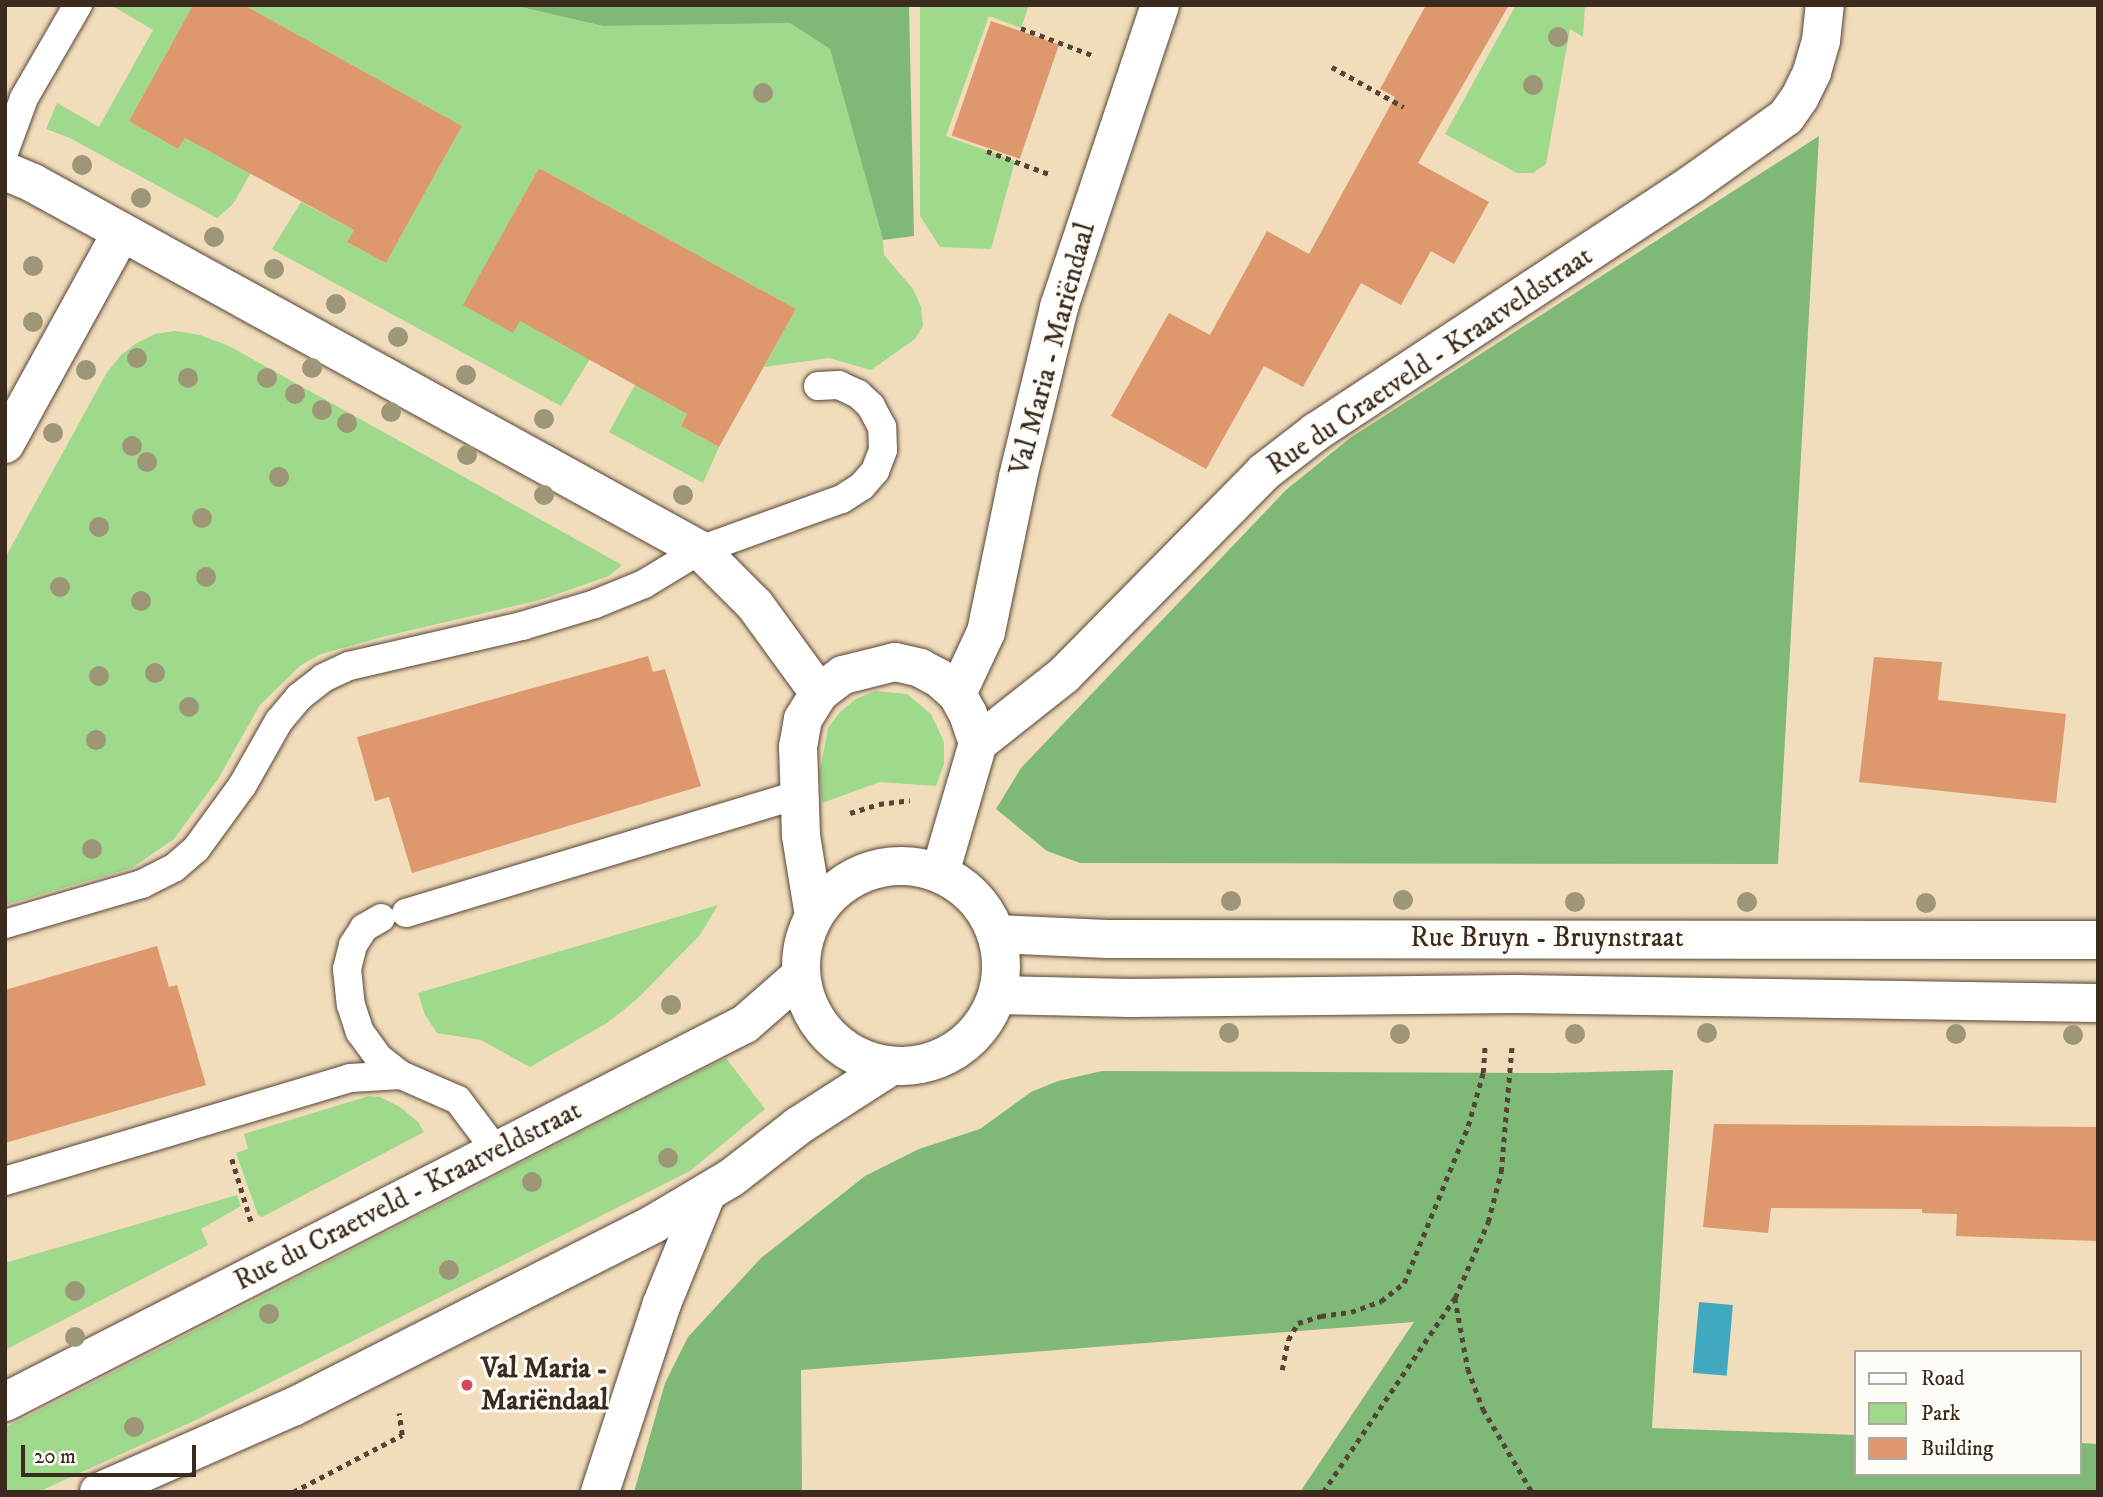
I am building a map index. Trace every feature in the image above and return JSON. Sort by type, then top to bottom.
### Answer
[{"type":"street","name":"Val Maria - Mariëndaal","points":[[957,694],[986,632],[1018,477],[1059,307],[1160,5]]},
{"type":"street","name":"Rue du Craetveld - Kraatveldstraat","points":[[978,743],[1064,675],[1264,472],[1316,432],[1692,184],[1786,117],[1812,72],[1821,41],[1825,5]]},
{"type":"street","points":[[5,172],[33,183],[700,550],[755,606],[819,694]]},
{"type":"street","points":[[5,444],[121,233]]},
{"type":"street","points":[[814,916],[798,795],[798,747],[803,719],[819,694],[843,676],[894,663],[920,668],[939,678],[957,694],[968,714],[978,743],[940,873]]},
{"type":"street","points":[[904,866],[940,873],[964,887],[984,908],[996,934],[1002,964],[998,995],[982,1026],[957,1050],[925,1064],[890,1067],[858,1057],[836,1042],[818,1024],[807,1000],[801,975],[803,945],[814,916],[837,888],[868,871],[904,866]]},
{"type":"street","name":"Rue Bruyn - Bruynstraat","points":[[996,934],[1107,939],[1248,937],[2098,940]]},
{"type":"street","name":"Rue du Craetveld - Kraatveldstraat","points":[[5,1402],[745,1024],[801,975]]},
{"type":"street","name":"Rue Bruyn - Bruynstraat","points":[[998,995],[1130,998],[1502,994],[2098,1003]]},
{"type":"street","points":[[99,1492],[293,1407],[706,1195],[798,1126],[890,1067]]},
{"type":"street","points":[[600,1492],[661,1306],[706,1195]]},
{"type":"lane","points":[[5,150],[24,98],[78,5]]},
{"type":"lane","points":[[5,924],[142,884],[174,868],[196,849],[242,786],[279,720],[299,697],[323,678],[373,660],[564,615],[644,584],[700,550],[842,499],[862,486],[875,471],[883,450],[882,427],[872,406],[858,394],[839,385],[818,386]]},
{"type":"lane","points":[[497,1152],[458,1100],[401,1076],[379,1058],[366,1041],[351,1005],[347,969],[354,945],[364,928],[394,915],[798,795]]},
{"type":"lane","points":[[5,1181],[350,1078],[401,1076]]},
{"type":"path","points":[[1021,28],[1098,57]]},
{"type":"path","points":[[1332,67],[1404,107]]},
{"type":"path","points":[[987,151],[1056,176]]},
{"type":"path","points":[[848,814],[879,804],[914,800]]},
{"type":"path","points":[[1323,1492],[1455,1298],[1497,1198],[1502,1172],[1502,994]]},
{"type":"path","points":[[1282,1370],[1288,1340],[1298,1324],[1321,1316],[1351,1312],[1381,1301],[1404,1283],[1468,1126],[1502,994]]},
{"type":"path","points":[[229,1150],[254,1228]]},
{"type":"path","points":[[1455,1298],[1468,1368],[1483,1409],[1532,1492]]},
{"type":"path","points":[[293,1492],[401,1435],[399,1413]]},
{"type":"green space","points":[[111,5],[193,5],[129,121],[178,149],[185,138],[233,164],[257,162],[233,204],[217,218],[70,138],[46,129],[57,103],[99,127],[153,30]]},
{"type":"green space","points":[[244,5],[512,5],[603,26],[790,23],[830,49],[883,240],[884,255],[913,289],[921,307],[923,326],[915,339],[871,370],[829,358],[764,367],[796,309],[539,168],[464,305],[520,321],[568,348],[596,349],[561,406],[272,249],[301,202],[354,230],[347,242],[386,263],[462,126]]},
{"type":"green space","points":[[512,5],[909,5],[914,236],[883,240],[830,49],[790,23],[603,26]]},
{"type":"green space","points":[[920,5],[1029,5],[1021,28],[989,16],[946,136],[1015,161],[991,249],[940,247],[920,216]]},
{"type":"green space","points":[[1516,5],[1585,5],[1583,37],[1570,29],[1546,164],[1533,173],[1517,173],[1445,134]]},
{"type":"green space","points":[[1819,136],[1778,864],[1080,863],[1047,851],[996,809],[1021,768],[1286,490],[1350,438]]},
{"type":"green space","points":[[175,331],[200,335],[229,346],[622,565],[609,576],[540,600],[386,636],[321,654],[301,665],[260,705],[218,779],[174,839],[132,868],[5,905],[5,558],[106,374],[121,355],[137,343],[155,334]]},
{"type":"green space","points":[[635,385],[687,414],[681,426],[719,447],[703,483],[609,432]]},
{"type":"green space","points":[[875,691],[907,694],[931,714],[944,742],[944,764],[936,786],[880,782],[822,803],[820,771],[828,728],[840,712],[856,699]]},
{"type":"green space","points":[[718,905],[700,935],[636,1000],[607,1023],[530,1067],[481,1040],[437,1033],[425,1015],[418,993]]},
{"type":"green space","points":[[726,1058],[765,1109],[690,1171],[196,1420],[38,1492],[5,1492],[5,1428]]},
{"type":"green space","points":[[1673,1070],[1652,1428],[1854,1435],[1854,1476],[2082,1476],[2082,1443],[2098,1444],[2098,1492],[1300,1492],[1414,1322],[801,1370],[802,1492],[634,1492],[665,1383],[688,1337],[761,1258],[865,1176],[919,1149],[980,1129],[1031,1092],[1058,1081],[1102,1071],[1552,1073]]},
{"type":"green space","points":[[369,1096],[380,1097],[400,1107],[418,1122],[424,1132],[262,1217],[258,1215],[236,1153],[248,1149],[244,1134]]},
{"type":"green space","points":[[237,1195],[241,1206],[201,1229],[208,1245],[5,1350],[5,1263]]},
{"type":"water","points":[[1699,1302],[1733,1305],[1727,1376],[1693,1373]]},
{"type":"building","points":[[193,5],[244,5],[462,126],[386,263],[347,242],[354,230],[185,138],[178,149],[129,121]]},
{"type":"building","points":[[1426,5],[1509,5],[1418,163],[1489,202],[1454,264],[1431,251],[1401,305],[1361,283],[1303,387],[1264,366],[1206,469],[1111,416],[1169,313],[1210,335],[1267,231],[1309,254],[1395,97],[1380,89]]},
{"type":"building","points":[[991,21],[1059,44],[1020,159],[952,135]]},
{"type":"building","points":[[539,168],[796,309],[719,447],[681,426],[687,414],[520,321],[513,333],[463,305]]},
{"type":"building","points":[[648,656],[653,672],[665,669],[701,786],[412,873],[389,797],[375,801],[357,737]]},
{"type":"building","points":[[1874,657],[1942,662],[1938,700],[2066,714],[2056,803],[1859,782]]},
{"type":"building","points":[[157,946],[169,987],[177,985],[206,1085],[5,1143],[5,990]]},
{"type":"building","points":[[1714,1124],[2098,1127],[2098,1241],[1956,1236],[1957,1214],[1922,1213],[1922,1209],[1771,1208],[1768,1233],[1703,1227]]},
{"type":"place","name":"Val Maria - Mariëndaal","points":[[467,1385]]}]
